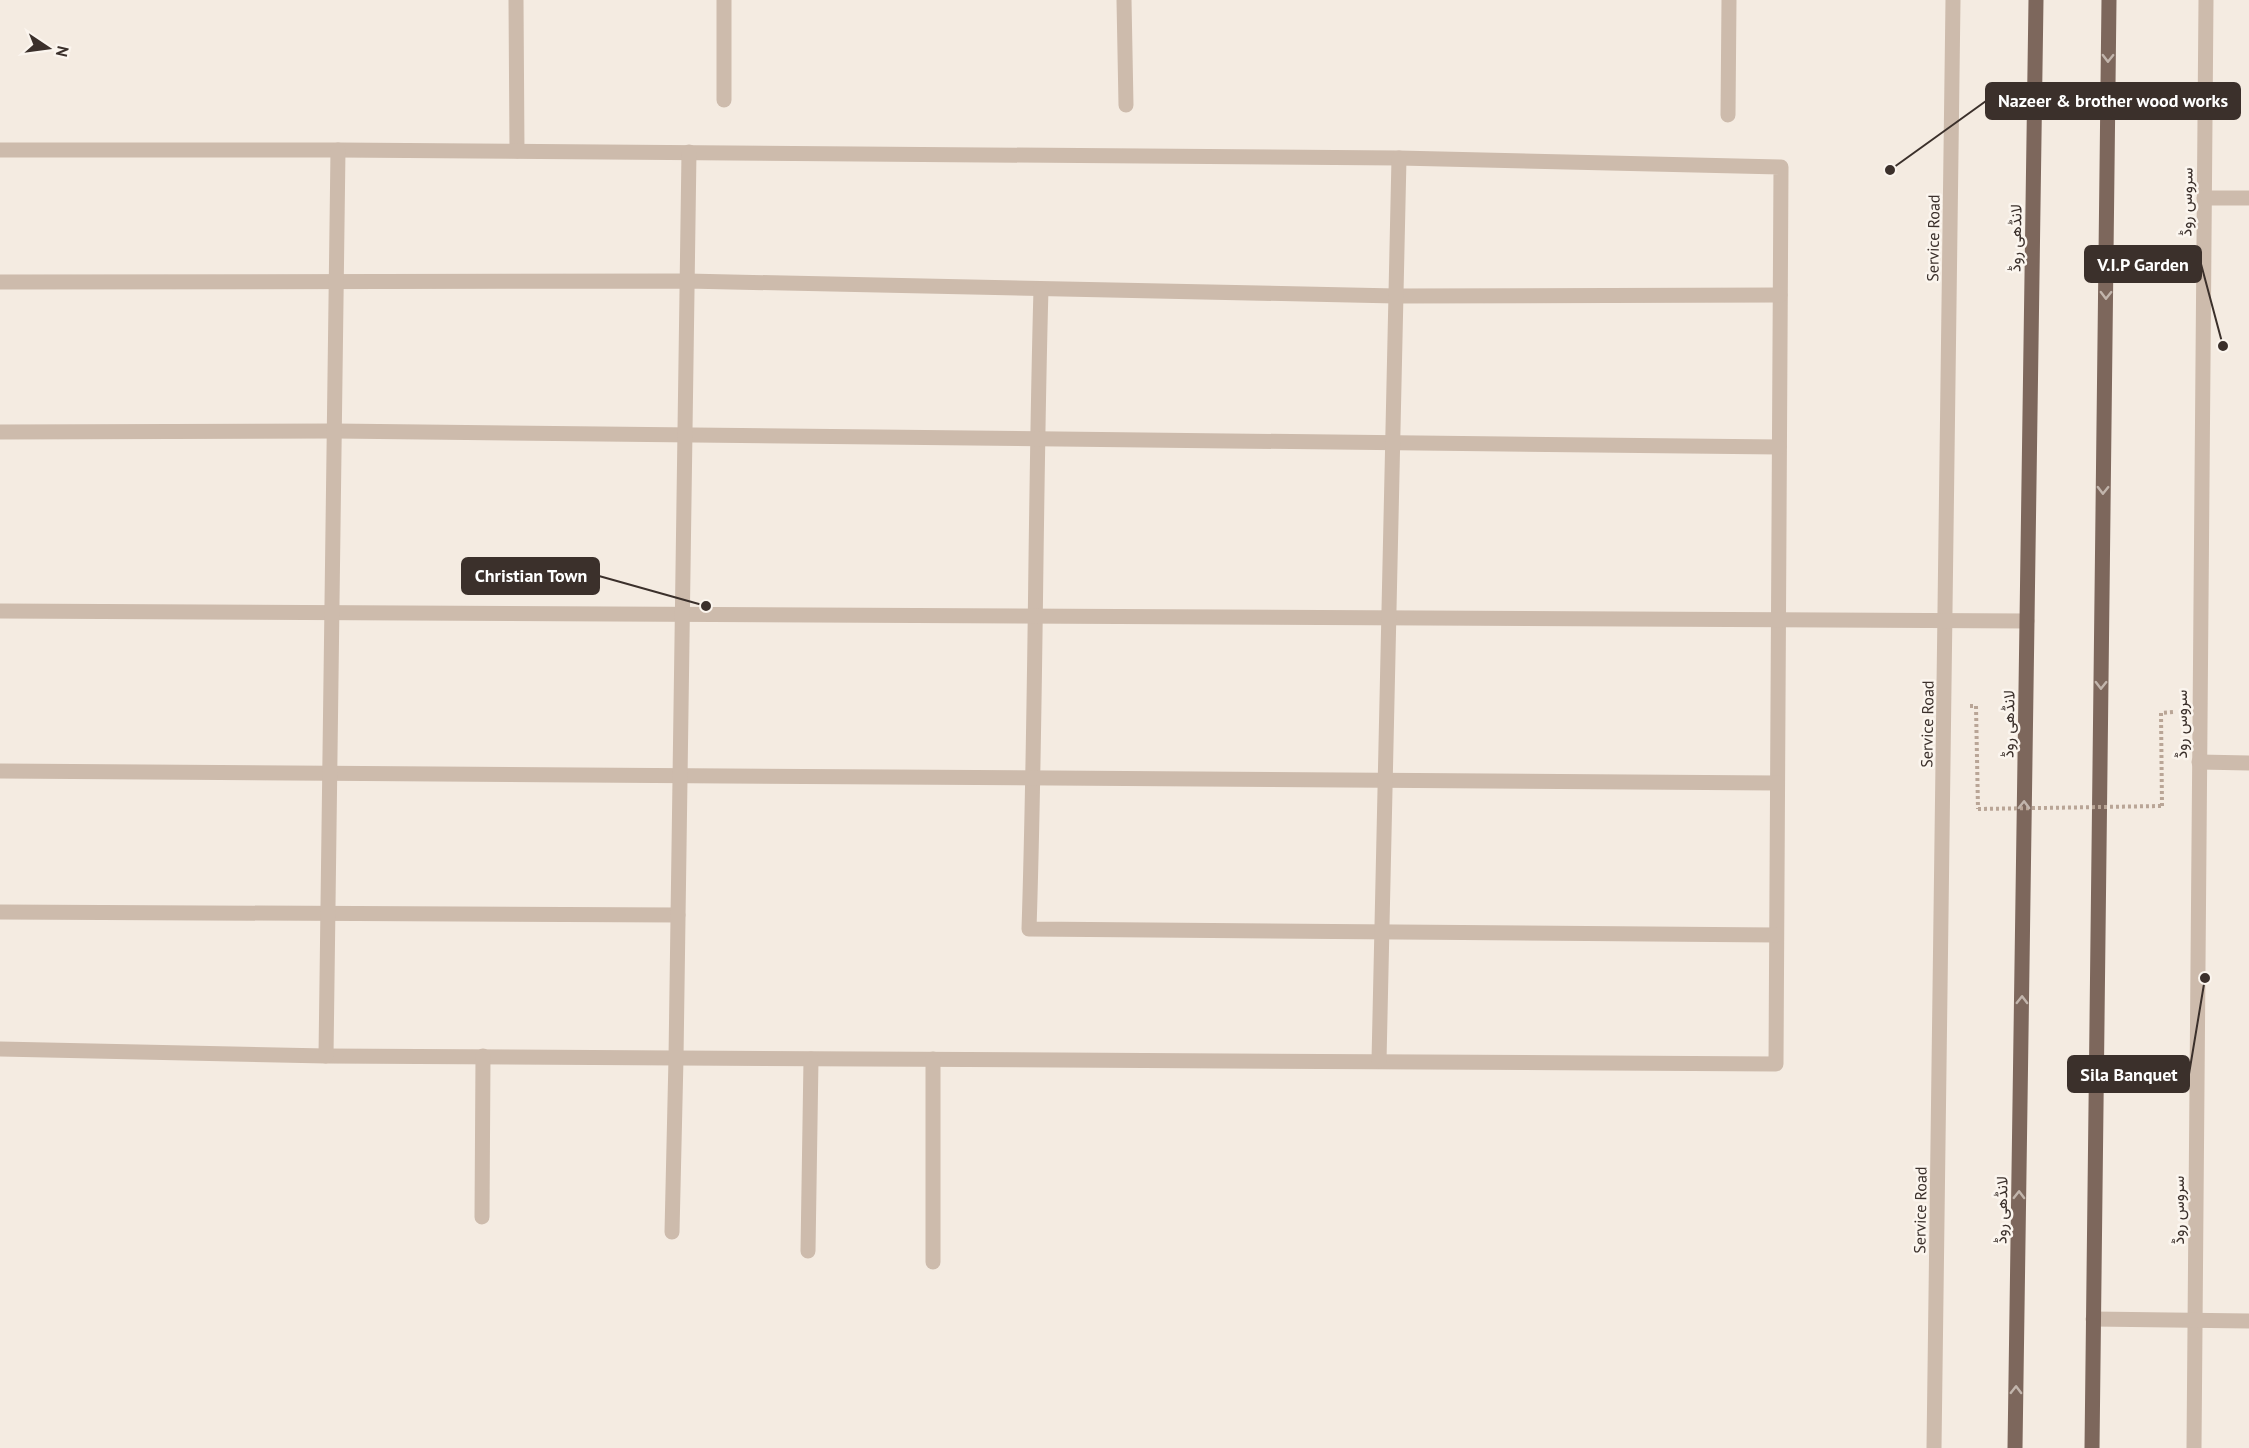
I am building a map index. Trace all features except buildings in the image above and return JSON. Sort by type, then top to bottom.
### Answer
[{"type":"main road","name":"لانڈھی روڈ","points":[[2015,1448],[2036,0]]},
{"type":"main road","points":[[2092,1448],[2109,0]]},
{"type":"street","points":[[516,0],[517,151]]},
{"type":"street","points":[[724,0],[724,100]]},
{"type":"street","points":[[1124,0],[1126,105]]},
{"type":"street","points":[[1728,115],[1729,0]]},
{"type":"street","name":"Service Road","points":[[1934,1448],[1947,620],[1953,0]]},
{"type":"street","name":"سروس روڈ","points":[[2194,1448],[2206,0]]},
{"type":"street","points":[[0,150],[517,151],[1399,158],[1780,167],[1776,1064],[1379,1060],[326,1056],[0,1049]]},
{"type":"street","points":[[326,1056],[338,150]]},
{"type":"street","points":[[672,1232],[689,152]]},
{"type":"street","points":[[1379,1060],[1399,158]]},
{"type":"street","points":[[2204,198],[2249,198]]},
{"type":"street","points":[[0,282],[687,281],[1396,296],[1780,295]]},
{"type":"street","points":[[1041,289],[1036,439],[1034,778],[1029,929],[1776,935]]},
{"type":"street","points":[[0,432],[334,431],[1779,447]]},
{"type":"street","points":[[0,611],[2027,621]]},
{"type":"street","points":[[2199,762],[2249,763]]},
{"type":"street","points":[[0,771],[1777,783]]},
{"type":"street","points":[[0,912],[678,915]]},
{"type":"street","points":[[482,1217],[483,1056]]},
{"type":"street","points":[[808,1251],[811,1059]]},
{"type":"street","points":[[933,1059],[933,1262]]},
{"type":"street","points":[[2093,1319],[2249,1321]]},
{"type":"path","points":[[1976,706],[1978,809],[2162,806],[2161,713]]},
{"type":"place","name":"Nazeer & brother wood works","points":[[1890,170]]},
{"type":"place","name":"V.I.P Garden","points":[[2223,346]]},
{"type":"place","name":"Christian Town","points":[[706,606]]},
{"type":"place","name":"Sila Banquet","points":[[2205,978]]}]
